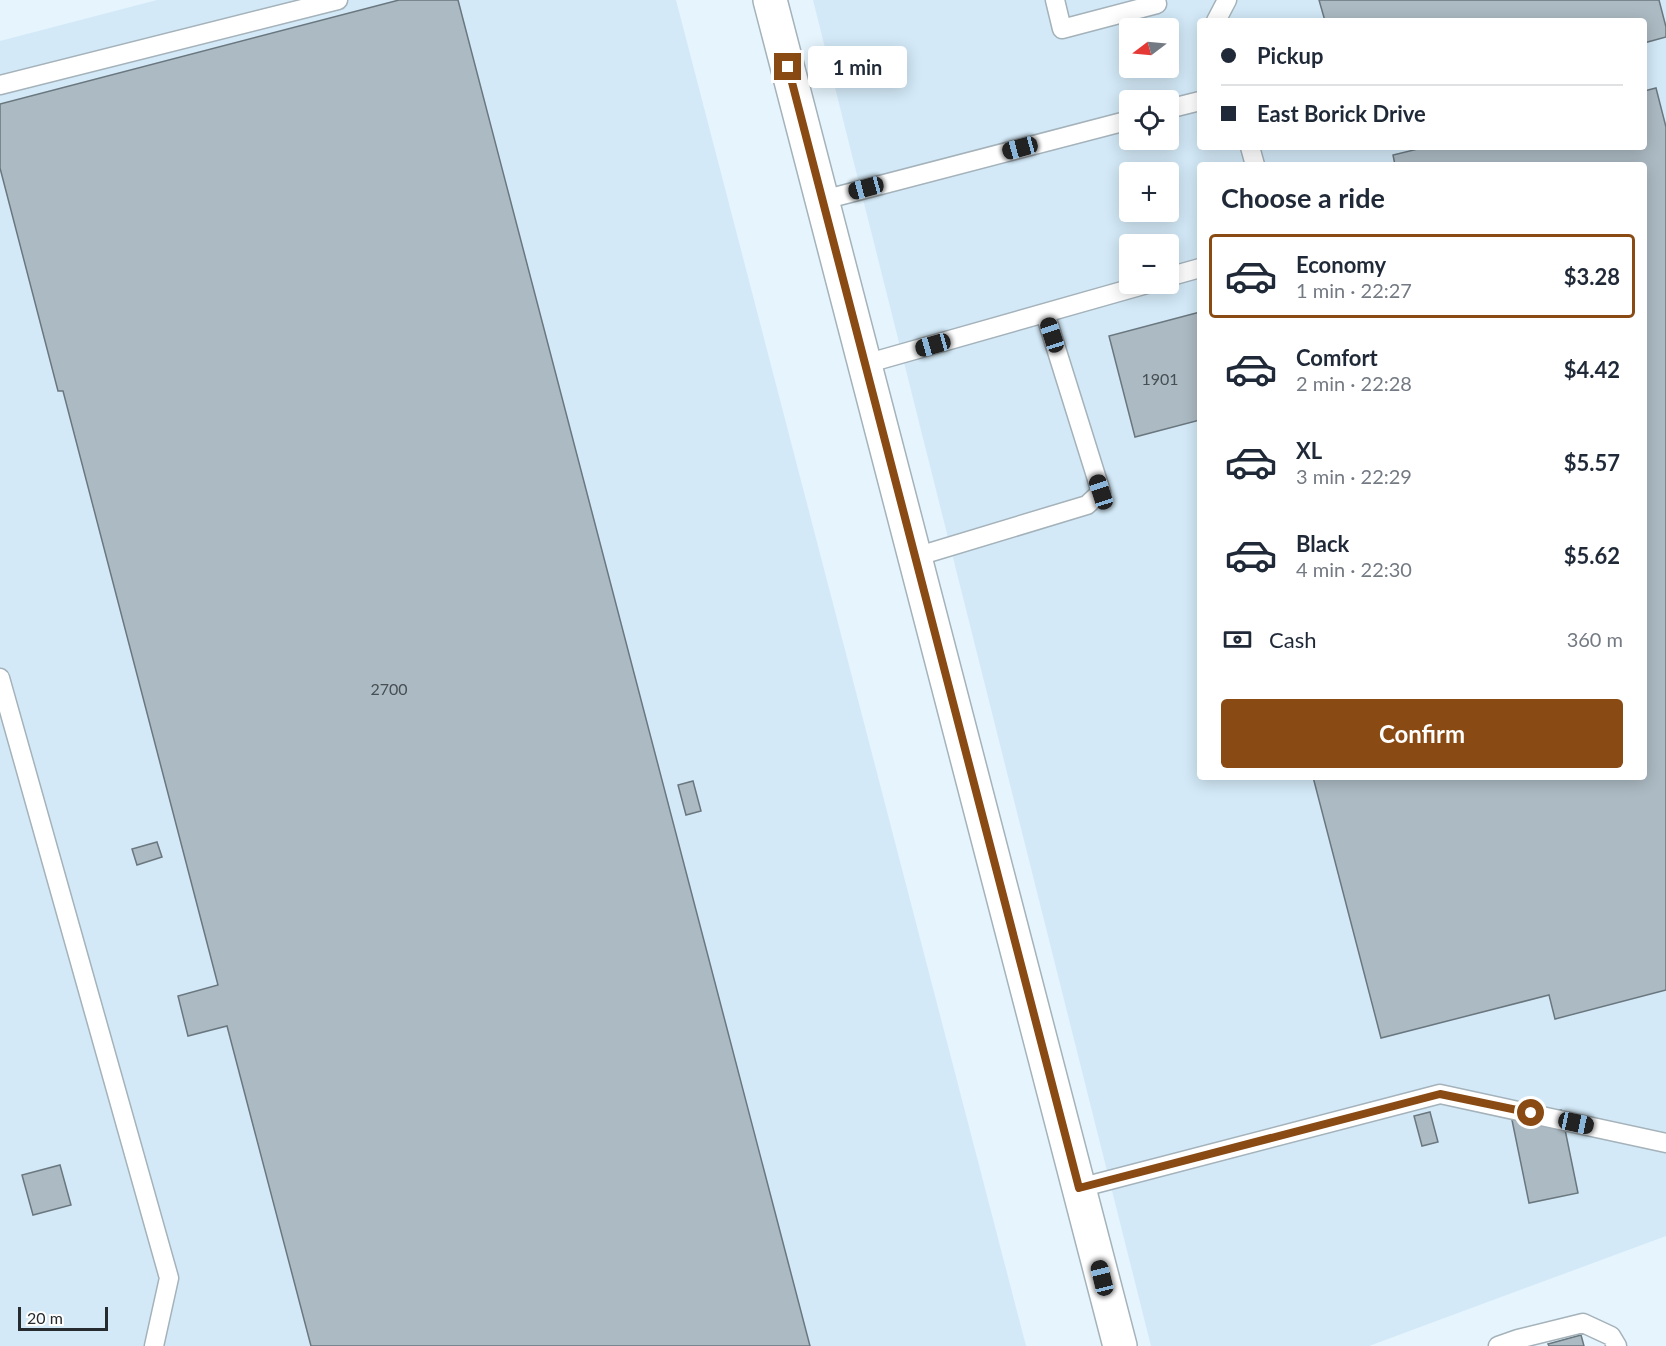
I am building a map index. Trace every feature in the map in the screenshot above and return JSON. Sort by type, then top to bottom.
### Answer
[{"type":"street","points":[[770,0],[1120,1346]]},
{"type":"lane","points":[[0,85],[338,0]]},
{"type":"lane","points":[[1055,0],[1062,29],[1157,4],[1156,0]]},
{"type":"lane","points":[[1218,18],[1227,0]]},
{"type":"lane","points":[[1179,106],[1197,102]]},
{"type":"lane","points":[[823,200],[1119,123]]},
{"type":"lane","points":[[1179,274],[1197,269]]},
{"type":"lane","points":[[865,364],[1119,292]]},
{"type":"lane","points":[[915,557],[1087,505],[1101,492],[1045,313]]},
{"type":"lane","points":[[0,678],[169,1278],[154,1346]]},
{"type":"lane","points":[[1079,1188],[1440,1094],[1666,1143]]},
{"type":"lane","points":[[1498,1346],[1583,1323],[1611,1336],[1617,1346]]},
{"type":"shaded area","points":[[157,0],[676,0],[1026,1346],[0,1346],[0,41]]},
{"type":"shaded area","points":[[813,0],[1666,0],[1666,1236],[1369,1346],[1151,1346]]},
{"type":"building","points":[[399,0],[458,0],[810,1346],[311,1346],[227,1026],[188,1036],[178,996],[218,985],[63,391],[58,391],[0,168],[0,104]]},
{"type":"building","points":[[1319,0],[1659,0],[1666,27],[1666,37],[1647,42],[1647,18],[1324,18]]},
{"type":"building","points":[[1656,88],[1666,127],[1666,990],[1555,1019],[1549,995],[1381,1038],[1314,780],[1647,780],[1647,162],[1394,162],[1393,155],[1414,150],[1647,150],[1647,90]]},
{"type":"building","points":[[1197,313],[1197,421],[1135,437],[1109,336]]},
{"type":"building","points":[[693,781],[701,811],[686,815],[678,785]]},
{"type":"building","points":[[157,842],[162,857],[137,865],[132,849]]},
{"type":"building","points":[[1561,1110],[1578,1193],[1529,1203],[1512,1120]]},
{"type":"building","points":[[1430,1112],[1438,1142],[1422,1146],[1414,1116]]},
{"type":"building","points":[[60,1165],[71,1205],[33,1215],[22,1175]]},
{"type":"building","points":[[1581,1335],[1584,1346],[1549,1346],[1548,1344]]},
{"type":"route","points":[[788,67],[1079,1188],[1440,1094],[1531,1113]]}]
